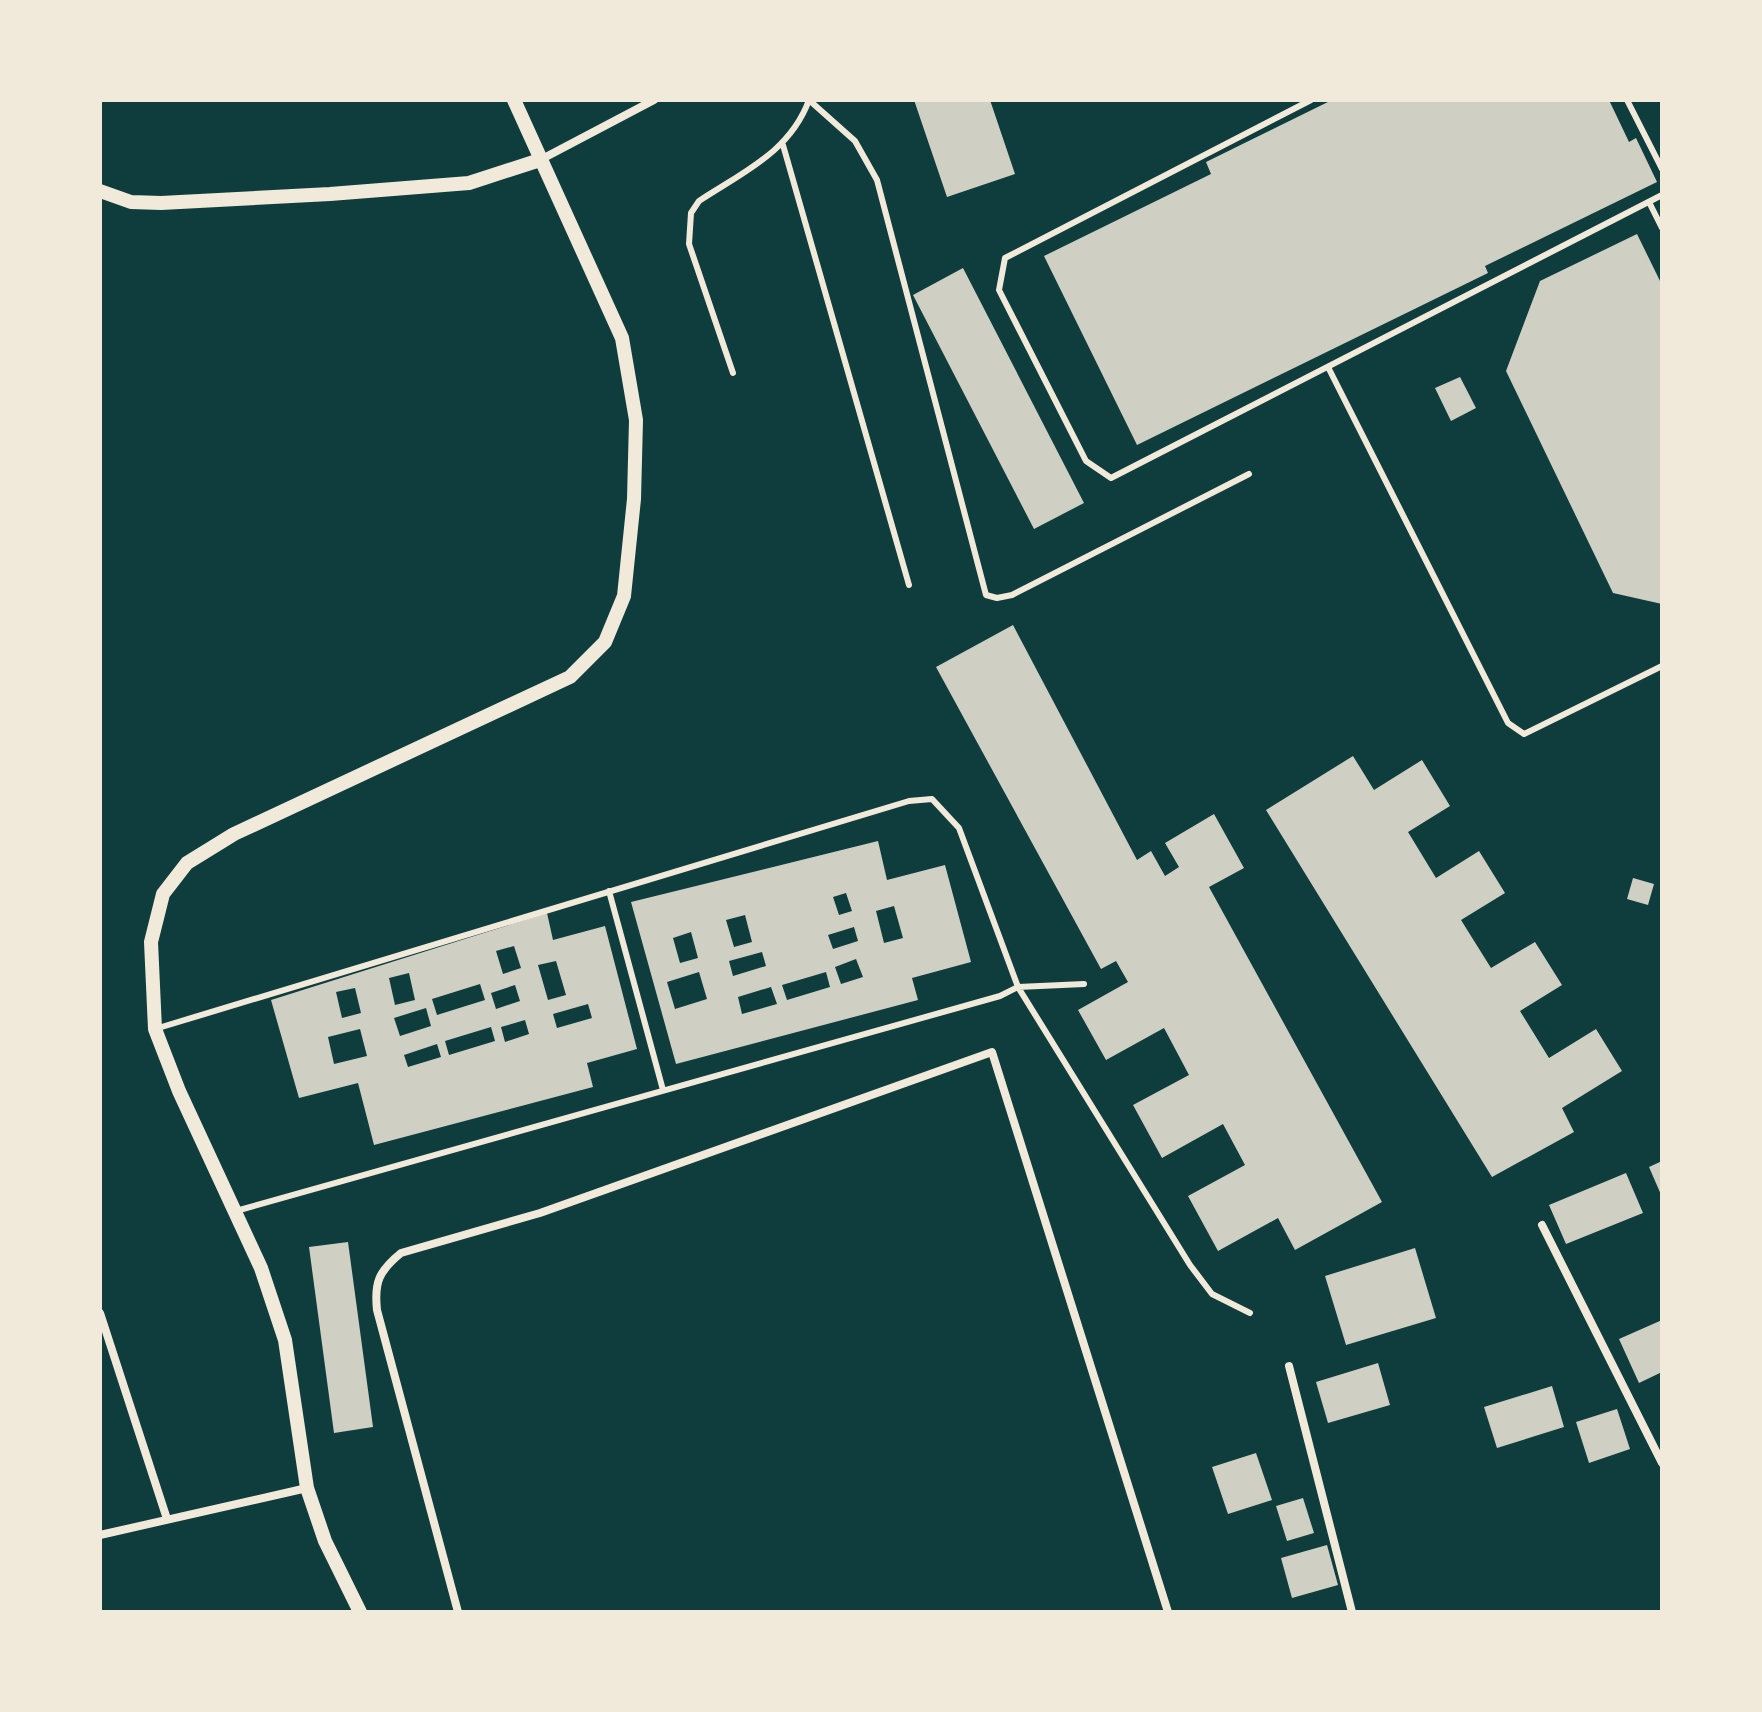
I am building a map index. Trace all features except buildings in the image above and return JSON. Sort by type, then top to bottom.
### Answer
[{"type":"street","points":[[360,1612],[325,1541],[307,1488],[285,1340],[261,1268],[179,1091],[155,1029],[151,942],[163,894],[187,863],[234,834],[570,677],[605,642],[624,596],[634,499],[636,420],[622,338],[514,100]]},
{"type":"street","points":[[100,191],[131,202],[161,203],[469,183],[540,160],[654,100]]},
{"type":"street","points":[[458,1612],[377,1310],[374,1287],[383,1268],[401,1253],[540,1213],[992,1052],[1168,1612]]},
{"type":"street","points":[[1542,1225],[1662,1463]]},
{"type":"street","points":[[100,1313],[167,1519]]},
{"type":"street","points":[[1289,1366],[1352,1612]]},
{"type":"street","points":[[100,1535],[307,1488]]},
{"type":"lane","points":[[733,373],[689,244],[691,213],[699,201],[783,145],[800,124],[809,100],[855,141],[877,180],[980,583],[986,595],[997,598],[1012,595],[1249,474]]},
{"type":"lane","points":[[1311,100],[1005,258],[999,290],[1086,461],[1111,478],[1662,195]]},
{"type":"lane","points":[[1627,100],[1662,169]]},
{"type":"lane","points":[[783,145],[909,585]]},
{"type":"lane","points":[[1649,202],[1662,228]]},
{"type":"lane","points":[[1328,367],[1508,723],[1524,734],[1662,666]]},
{"type":"lane","points":[[155,1029],[909,801],[932,799],[959,828],[1018,987],[1190,1265],[1212,1294],[1250,1313]]},
{"type":"lane","points":[[609,891],[663,1090]]},
{"type":"lane","points":[[236,1211],[1000,996],[1018,987],[1084,984]]}]
